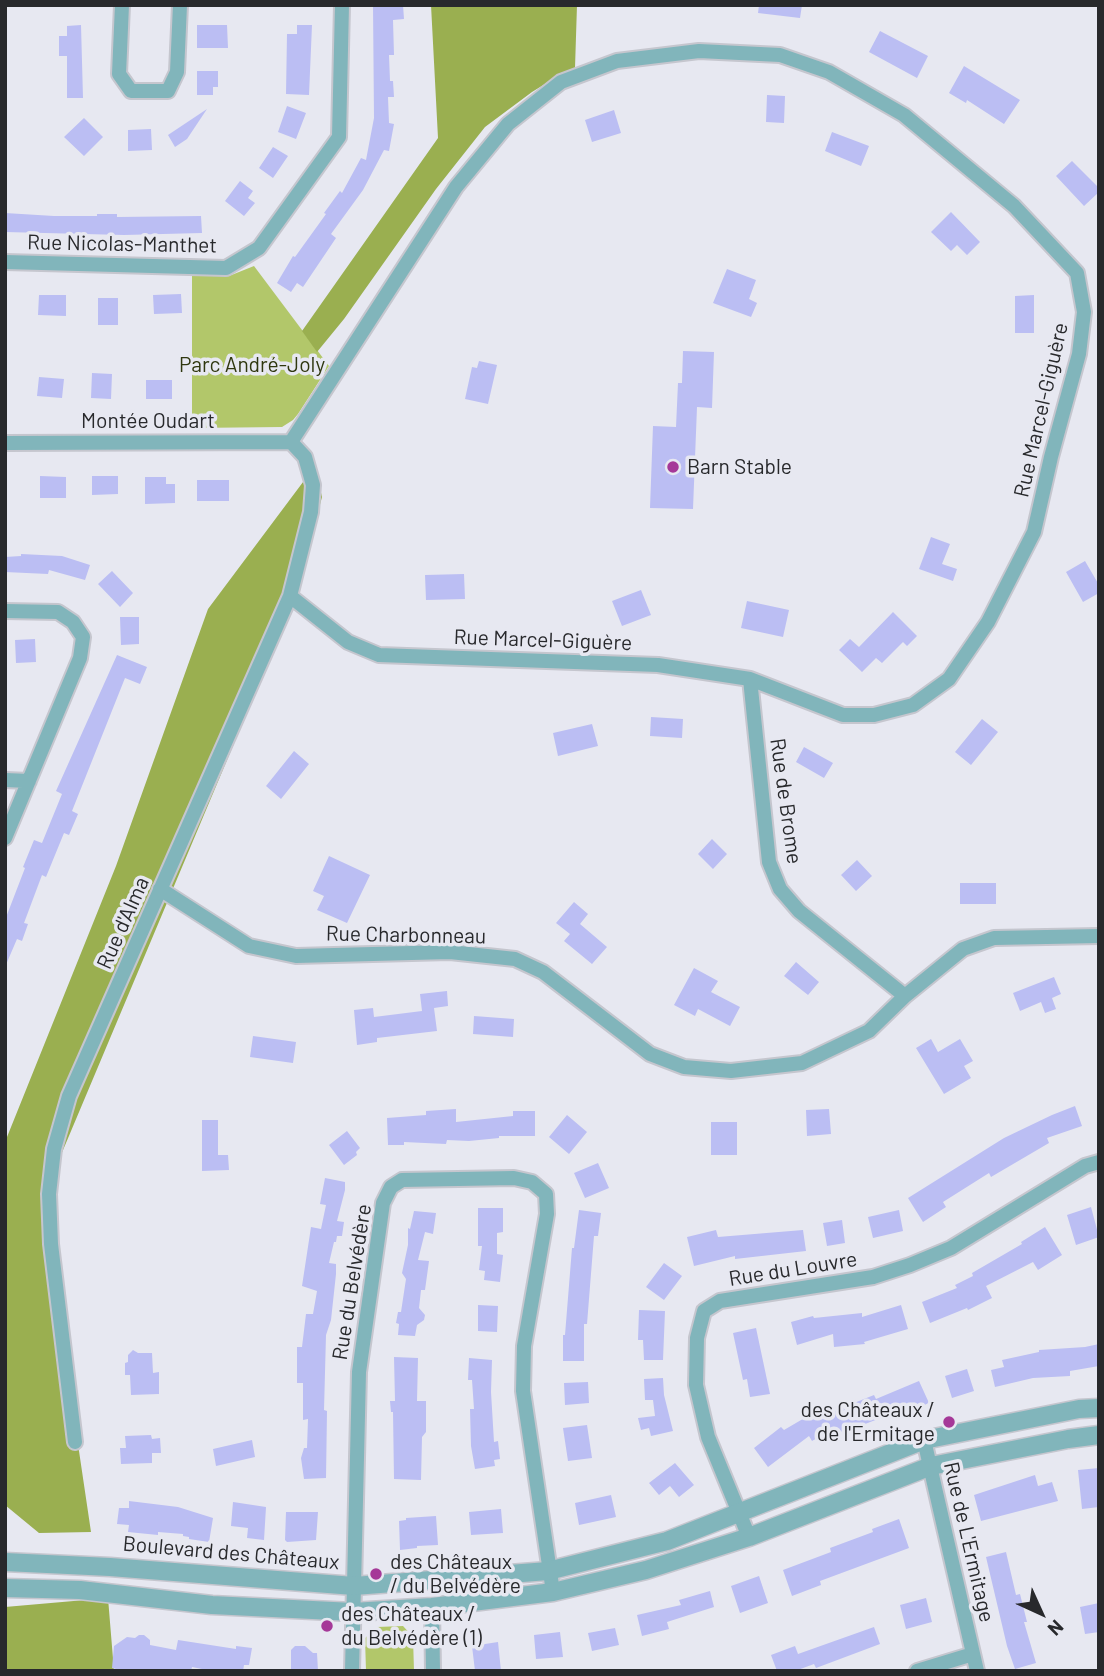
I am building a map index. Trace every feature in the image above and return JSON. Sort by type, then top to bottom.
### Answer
[{"type":"street","points":[[122,5],[119,74],[131,91],[168,91],[177,72],[180,5]]},
{"type":"street","name":"Rue Nicolas-Manthet","points":[[5,262],[226,268],[259,248],[339,137],[342,5]]},
{"type":"street","name":"Rue Marcel-Giguère","points":[[290,442],[456,187],[508,124],[561,82],[617,61],[699,51],[780,55],[829,72],[904,115],[1014,206],[1077,274],[1084,312],[1080,344],[1034,531],[988,622],[948,679],[913,705],[874,715],[843,715],[750,679],[658,665],[379,655],[348,642],[290,596]]},
{"type":"street","name":"Montée Oudart","points":[[5,443],[290,442]]},
{"type":"street","name":"Rue d'Alma","points":[[75,1442],[51,1244],[49,1194],[54,1149],[69,1096],[290,596],[311,512],[313,485],[305,457],[290,442]]},
{"type":"street","points":[[5,611],[58,612],[73,622],[83,637],[80,658],[6,833]]},
{"type":"street","name":"Rue de Brome","points":[[750,679],[769,862],[780,889],[799,911],[905,996]]},
{"type":"street","points":[[5,779],[29,781]]},
{"type":"street","name":"Rue Charbonneau","points":[[160,889],[249,946],[296,956],[450,952],[515,959],[543,972],[650,1054],[684,1067],[730,1071],[802,1063],[869,1031],[905,996],[963,949],[994,938],[1099,936]]},
{"type":"street","name":"Rue du Louvre","points":[[749,1537],[708,1437],[696,1385],[697,1338],[704,1311],[720,1301],[873,1277],[910,1265],[951,1248],[1085,1166],[1099,1162]]},
{"type":"street","name":"Rue du Belvédère","points":[[354,1612],[359,1372],[383,1203],[391,1187],[402,1180],[514,1178],[532,1182],[546,1194],[547,1214],[524,1346],[523,1391],[553,1591]]},
{"type":"street","name":"Boulevard des Châteaux","points":[[5,1562],[110,1567],[354,1586],[548,1571],[667,1541],[924,1440],[1079,1409],[1099,1408]]},
{"type":"street","points":[[5,1588],[80,1590],[212,1605],[354,1612],[432,1607],[553,1591],[646,1570],[749,1537],[931,1466],[1068,1439],[1099,1436]]},
{"type":"street","name":"Rue de L'Ermitage","points":[[924,1440],[977,1671]]},
{"type":"street","points":[[432,1607],[433,1671]]},
{"type":"street","points":[[352,1671],[354,1612]]},
{"type":"street","name":"Rue de L'Ermitage","points":[[916,1671],[973,1654]]},
{"type":"green space","points":[[431,5],[577,5],[575,68],[532,92],[485,127],[436,189],[344,319],[317,352],[302,331],[438,138]]},
{"type":"green space","name":"Parc André-Joly","points":[[254,266],[329,366],[298,414],[282,427],[192,428],[192,275],[229,276]]},
{"type":"green space","points":[[315,466],[322,497],[296,596],[50,1181],[48,1242],[91,1532],[39,1533],[5,1505],[5,1142],[116,866],[208,609]]},
{"type":"green space","points":[[108,1598],[114,1671],[5,1671],[5,1607]]},
{"type":"green space","points":[[403,1626],[413,1637],[414,1671],[366,1671],[365,1638],[377,1627]]},
{"type":"building","points":[[373,5],[403,5],[404,19],[393,20],[394,55],[389,55],[394,97],[388,97],[389,123],[394,124],[389,151],[384,150],[363,190],[331,234],[336,238],[303,287],[297,283],[291,292],[277,283],[293,256],[295,257],[326,214],[324,213],[340,191],[342,193],[361,158],[366,160],[374,118]]},
{"type":"building","points":[[759,5],[802,5],[800,18],[758,13]]},
{"type":"building","points":[[81,25],[83,98],[67,98],[67,56],[59,56],[59,36],[67,36],[67,26]]},
{"type":"building","points":[[197,25],[227,25],[228,48],[197,48]]},
{"type":"building","points":[[297,25],[312,25],[309,95],[286,94],[287,34],[297,34]]},
{"type":"building","points":[[880,31],[928,56],[917,78],[869,52]]},
{"type":"building","points":[[964,66],[1020,100],[1004,124],[967,100],[966,103],[949,93]]},
{"type":"building","points":[[197,71],[218,71],[218,87],[213,87],[213,95],[197,95]]},
{"type":"building","points":[[767,95],[785,96],[784,123],[766,122]]},
{"type":"building","points":[[287,106],[306,113],[296,139],[278,132]]},
{"type":"building","points":[[207,109],[187,139],[175,147],[168,135]]},
{"type":"building","points":[[614,110],[621,133],[592,142],[585,120]]},
{"type":"building","points":[[84,118],[103,137],[84,156],[64,137]]},
{"type":"building","points":[[151,129],[152,150],[128,151],[128,130]]},
{"type":"building","points":[[832,132],[869,146],[861,166],[825,151]]},
{"type":"building","points":[[273,147],[288,156],[273,178],[259,168]]},
{"type":"building","points":[[1072,161],[1099,188],[1099,192],[1084,206],[1056,176]]},
{"type":"building","points":[[240,181],[253,191],[248,198],[255,203],[244,216],[225,201]]},
{"type":"building","points":[[951,212],[980,242],[967,255],[957,245],[951,251],[931,232]]},
{"type":"building","points":[[5,213],[54,216],[117,214],[117,217],[201,216],[202,233],[124,235],[5,232]]},
{"type":"building","points":[[727,269],[756,280],[749,299],[757,303],[751,317],[713,303]]},
{"type":"building","points":[[181,294],[182,313],[154,314],[153,295]]},
{"type":"building","points":[[39,295],[66,295],[66,316],[38,315]]},
{"type":"building","points":[[1034,295],[1034,333],[1015,333],[1015,296]]},
{"type":"building","points":[[98,298],[118,298],[118,325],[98,325]]},
{"type":"building","name":"Barn Stable","points":[[683,351],[714,352],[712,408],[697,407],[693,509],[650,508],[653,426],[676,427]]},
{"type":"building","points":[[479,361],[497,365],[488,404],[465,399],[472,367],[477,368]]},
{"type":"building","points":[[92,373],[112,374],[111,399],[91,398]]},
{"type":"building","points":[[39,377],[64,379],[62,398],[37,396]]},
{"type":"building","points":[[146,380],[172,380],[172,399],[146,399]]},
{"type":"building","points":[[40,476],[66,477],[66,498],[40,498]]},
{"type":"building","points":[[92,476],[118,476],[118,494],[92,495]]},
{"type":"building","points":[[145,477],[166,477],[166,484],[175,484],[175,503],[145,504]]},
{"type":"building","points":[[197,480],[229,480],[229,501],[197,501]]},
{"type":"building","points":[[931,537],[950,544],[942,564],[957,569],[953,581],[919,569]]},
{"type":"building","points":[[21,554],[62,556],[90,565],[85,580],[49,570],[48,574],[5,572],[5,557]]},
{"type":"building","points":[[1085,561],[1099,585],[1099,593],[1083,602],[1066,572]]},
{"type":"building","points":[[112,571],[133,593],[120,607],[98,584]]},
{"type":"building","points":[[464,574],[465,599],[426,600],[425,575]]},
{"type":"building","points":[[641,590],[651,615],[622,626],[612,601]]},
{"type":"building","points":[[747,601],[789,610],[783,637],[741,628]]},
{"type":"building","points":[[893,612],[917,636],[907,646],[903,642],[882,663],[876,658],[862,672],[839,650],[850,639],[859,647]]},
{"type":"building","points":[[120,617],[139,617],[139,644],[121,645]]},
{"type":"building","points":[[35,639],[36,662],[16,663],[15,640]]},
{"type":"building","points":[[117,655],[147,667],[140,684],[125,678],[72,811],[78,814],[69,835],[64,833],[46,877],[42,875],[24,923],[28,924],[22,941],[17,939],[5,967],[5,920],[25,868],[23,867],[34,840],[42,843],[62,794],[56,791]]},
{"type":"building","points":[[651,717],[683,719],[682,738],[650,736]]},
{"type":"building","points":[[982,719],[998,732],[971,765],[955,752]]},
{"type":"building","points":[[592,724],[598,746],[558,756],[553,733]]},
{"type":"building","points":[[804,747],[833,763],[824,778],[796,762]]},
{"type":"building","points":[[294,751],[309,764],[281,799],[266,786]]},
{"type":"building","points":[[712,839],[727,854],[713,869],[698,854]]},
{"type":"building","points":[[329,856],[370,875],[347,923],[317,910],[324,896],[313,891]]},
{"type":"building","points":[[857,860],[872,876],[856,891],[841,875]]},
{"type":"building","points":[[960,883],[996,883],[996,904],[960,904]]},
{"type":"building","points":[[574,902],[588,914],[580,924],[607,947],[592,964],[564,941],[570,934],[556,923]]},
{"type":"building","points":[[796,962],[819,982],[808,995],[784,976]]},
{"type":"building","points":[[694,968],[718,981],[711,992],[740,1007],[730,1026],[698,1009],[695,1016],[674,1005]]},
{"type":"building","points":[[1054,977],[1061,994],[1052,998],[1056,1009],[1045,1013],[1041,1002],[1020,1011],[1013,993]]},
{"type":"building","points":[[447,991],[448,1006],[434,1008],[437,1031],[377,1038],[377,1042],[357,1045],[354,1010],[373,1008],[374,1017],[422,1011],[420,994]]},
{"type":"building","points":[[474,1016],[514,1019],[513,1037],[473,1034]]},
{"type":"building","points":[[253,1036],[296,1042],[293,1063],[250,1057]]},
{"type":"building","points":[[931,1039],[938,1052],[960,1039],[973,1061],[964,1066],[971,1078],[944,1094],[916,1048]]},
{"type":"building","points":[[1075,1106],[1082,1126],[1047,1138],[1049,1143],[991,1177],[989,1173],[943,1202],[946,1207],[923,1222],[908,1198],[1004,1138]]},
{"type":"building","points":[[456,1109],[456,1122],[513,1116],[513,1111],[535,1111],[535,1136],[447,1140],[446,1144],[404,1142],[404,1145],[388,1145],[387,1118]]},
{"type":"building","points":[[829,1109],[831,1134],[807,1136],[806,1110]]},
{"type":"building","points":[[567,1115],[587,1132],[569,1154],[549,1137]]},
{"type":"building","points":[[202,1120],[218,1120],[218,1155],[228,1155],[229,1170],[202,1171]]},
{"type":"building","points":[[711,1122],[737,1122],[737,1155],[711,1155]]},
{"type":"building","points":[[347,1131],[360,1148],[356,1152],[357,1155],[344,1165],[329,1145]]},
{"type":"building","points":[[598,1163],[609,1188],[585,1198],[574,1173]]},
{"type":"building","points":[[325,1178],[345,1182],[337,1221],[344,1222],[342,1236],[337,1236],[334,1242],[329,1263],[336,1264],[336,1274],[331,1320],[326,1335],[326,1478],[304,1479],[301,1458],[304,1448],[307,1448],[308,1419],[303,1420],[303,1383],[297,1383],[297,1347],[302,1347],[306,1314],[313,1314],[317,1291],[302,1286],[311,1227],[321,1229],[326,1205],[320,1204]]},
{"type":"building","points":[[1091,1207],[1099,1237],[1076,1245],[1067,1215]]},
{"type":"building","points":[[478,1208],[503,1208],[503,1232],[497,1233],[497,1254],[503,1255],[500,1282],[484,1280],[485,1271],[479,1270],[482,1246],[478,1246]]},
{"type":"building","points":[[579,1210],[601,1213],[598,1236],[594,1236],[587,1324],[584,1324],[584,1361],[563,1361],[572,1248]]},
{"type":"building","points":[[899,1210],[903,1231],[873,1238],[868,1217]]},
{"type":"building","points":[[414,1211],[436,1213],[433,1234],[425,1232],[418,1260],[429,1261],[425,1290],[421,1290],[419,1308],[425,1315],[424,1320],[417,1325],[415,1336],[398,1335],[399,1324],[396,1323],[398,1312],[401,1312],[406,1279],[402,1273],[408,1245],[408,1228],[410,1229]]},
{"type":"building","points":[[842,1220],[845,1243],[827,1246],[823,1223]]},
{"type":"building","points":[[1045,1227],[1062,1255],[1038,1270],[1033,1262],[986,1286],[992,1298],[968,1310],[967,1308],[930,1323],[922,1302],[957,1288],[955,1285],[973,1276],[972,1273],[1022,1244],[1021,1242]]},
{"type":"building","points":[[716,1230],[718,1237],[803,1230],[806,1251],[735,1259],[735,1256],[694,1266],[687,1237]]},
{"type":"building","points":[[664,1263],[682,1276],[664,1300],[646,1287]]},
{"type":"building","points":[[478,1305],[498,1306],[497,1332],[478,1331]]},
{"type":"building","points":[[901,1305],[908,1329],[864,1342],[865,1344],[834,1347],[833,1334],[797,1345],[791,1322],[813,1316],[862,1313],[862,1317]]},
{"type":"building","points":[[639,1310],[665,1311],[663,1360],[644,1360],[643,1340],[638,1340]]},
{"type":"building","points":[[756,1328],[770,1394],[750,1397],[747,1379],[743,1380],[733,1333]]},
{"type":"building","points":[[1099,1344],[1099,1366],[1070,1371],[1070,1376],[1033,1378],[995,1387],[991,1370],[1004,1367],[1002,1360],[1039,1350]]},
{"type":"building","points":[[133,1350],[138,1353],[152,1353],[153,1373],[159,1372],[159,1394],[131,1395],[130,1375],[125,1375],[125,1363]]},
{"type":"building","points":[[394,1357],[418,1358],[417,1401],[426,1401],[421,1480],[394,1479],[393,1412],[390,1401],[395,1401]]},
{"type":"building","points":[[469,1358],[492,1360],[494,1442],[498,1441],[500,1459],[494,1460],[495,1466],[475,1469],[471,1446],[470,1409],[474,1409],[472,1380],[468,1380]]},
{"type":"building","points":[[967,1369],[974,1391],[952,1398],[945,1376]]},
{"type":"building","points":[[663,1378],[664,1395],[673,1431],[651,1436],[649,1428],[641,1430],[638,1418],[655,1416],[653,1400],[645,1400],[644,1379]]},
{"type":"building","points":[[919,1381],[929,1403],[901,1415],[899,1411],[852,1429],[851,1426],[827,1440],[824,1434],[812,1441],[809,1436],[768,1467],[754,1448],[781,1427],[784,1430],[825,1406],[829,1413],[874,1395],[876,1399]]},
{"type":"building","points":[[588,1382],[589,1403],[565,1405],[564,1383]]},
{"type":"building","points":[[587,1425],[592,1458],[568,1461],[563,1428]]},
{"type":"building","points":[[151,1435],[152,1439],[160,1438],[161,1453],[152,1453],[152,1463],[121,1464],[120,1448],[126,1448],[125,1436]]},
{"type":"building","points":[[252,1440],[255,1457],[216,1466],[213,1449]]},
{"type":"building","points":[[675,1463],[694,1485],[679,1497],[670,1486],[659,1495],[649,1483]]},
{"type":"building","points":[[1099,1468],[1099,1507],[1082,1509],[1078,1470]]},
{"type":"building","points":[[1035,1475],[1038,1486],[1052,1482],[1058,1501],[981,1521],[974,1495]]},
{"type":"building","points":[[611,1495],[616,1517],[579,1525],[575,1503]]},
{"type":"building","points":[[129,1501],[178,1507],[213,1518],[209,1542],[189,1539],[183,1534],[128,1532],[129,1525],[117,1524],[119,1508],[129,1508]]},
{"type":"building","points":[[233,1502],[266,1507],[264,1540],[247,1538],[248,1528],[231,1526]]},
{"type":"building","points":[[501,1509],[503,1533],[471,1535],[469,1512]]},
{"type":"building","points":[[286,1512],[318,1512],[316,1540],[287,1542]]},
{"type":"building","points":[[436,1516],[438,1545],[400,1550],[399,1521]]},
{"type":"building","points":[[899,1519],[909,1548],[820,1581],[821,1585],[792,1596],[783,1570],[831,1552],[830,1548]]},
{"type":"building","points":[[1006,1552],[1016,1595],[1020,1594],[1027,1622],[1024,1622],[1036,1663],[1015,1669],[986,1557]]},
{"type":"building","points":[[759,1576],[768,1603],[740,1613],[731,1586]]},
{"type":"building","points":[[710,1591],[714,1607],[667,1622],[669,1629],[642,1636],[637,1615],[681,1605],[679,1600]]},
{"type":"building","points":[[926,1598],[932,1622],[906,1629],[900,1605]]},
{"type":"building","points":[[1099,1603],[1099,1632],[1085,1634],[1080,1607]]},
{"type":"building","points":[[874,1627],[880,1644],[816,1668],[814,1664],[795,1671],[777,1671],[771,1655],[795,1646],[798,1654]]},
{"type":"building","points":[[615,1628],[619,1645],[592,1651],[588,1633]]},
{"type":"building","points":[[560,1632],[563,1657],[536,1659],[534,1635]]},
{"type":"building","points":[[139,1635],[150,1640],[150,1645],[176,1650],[178,1640],[236,1649],[236,1646],[252,1648],[249,1665],[244,1665],[243,1671],[212,1671],[192,1667],[191,1671],[124,1671],[112,1668],[114,1646],[127,1637],[135,1638]]},
{"type":"building","points":[[498,1642],[501,1671],[475,1671],[472,1646]]},
{"type":"building","points":[[295,1646],[305,1646],[317,1653],[318,1671],[291,1671],[291,1650]]},
{"type":"place","name":"Barn Stable","points":[[673,467]]},
{"type":"place","name":"des Châteaux / de l'Ermitage","points":[[949,1422]]},
{"type":"place","name":"des Châteaux / du Belvédère","points":[[376,1574]]},
{"type":"place","name":"des Châteaux / du Belvédère (1)","points":[[327,1626]]}]
